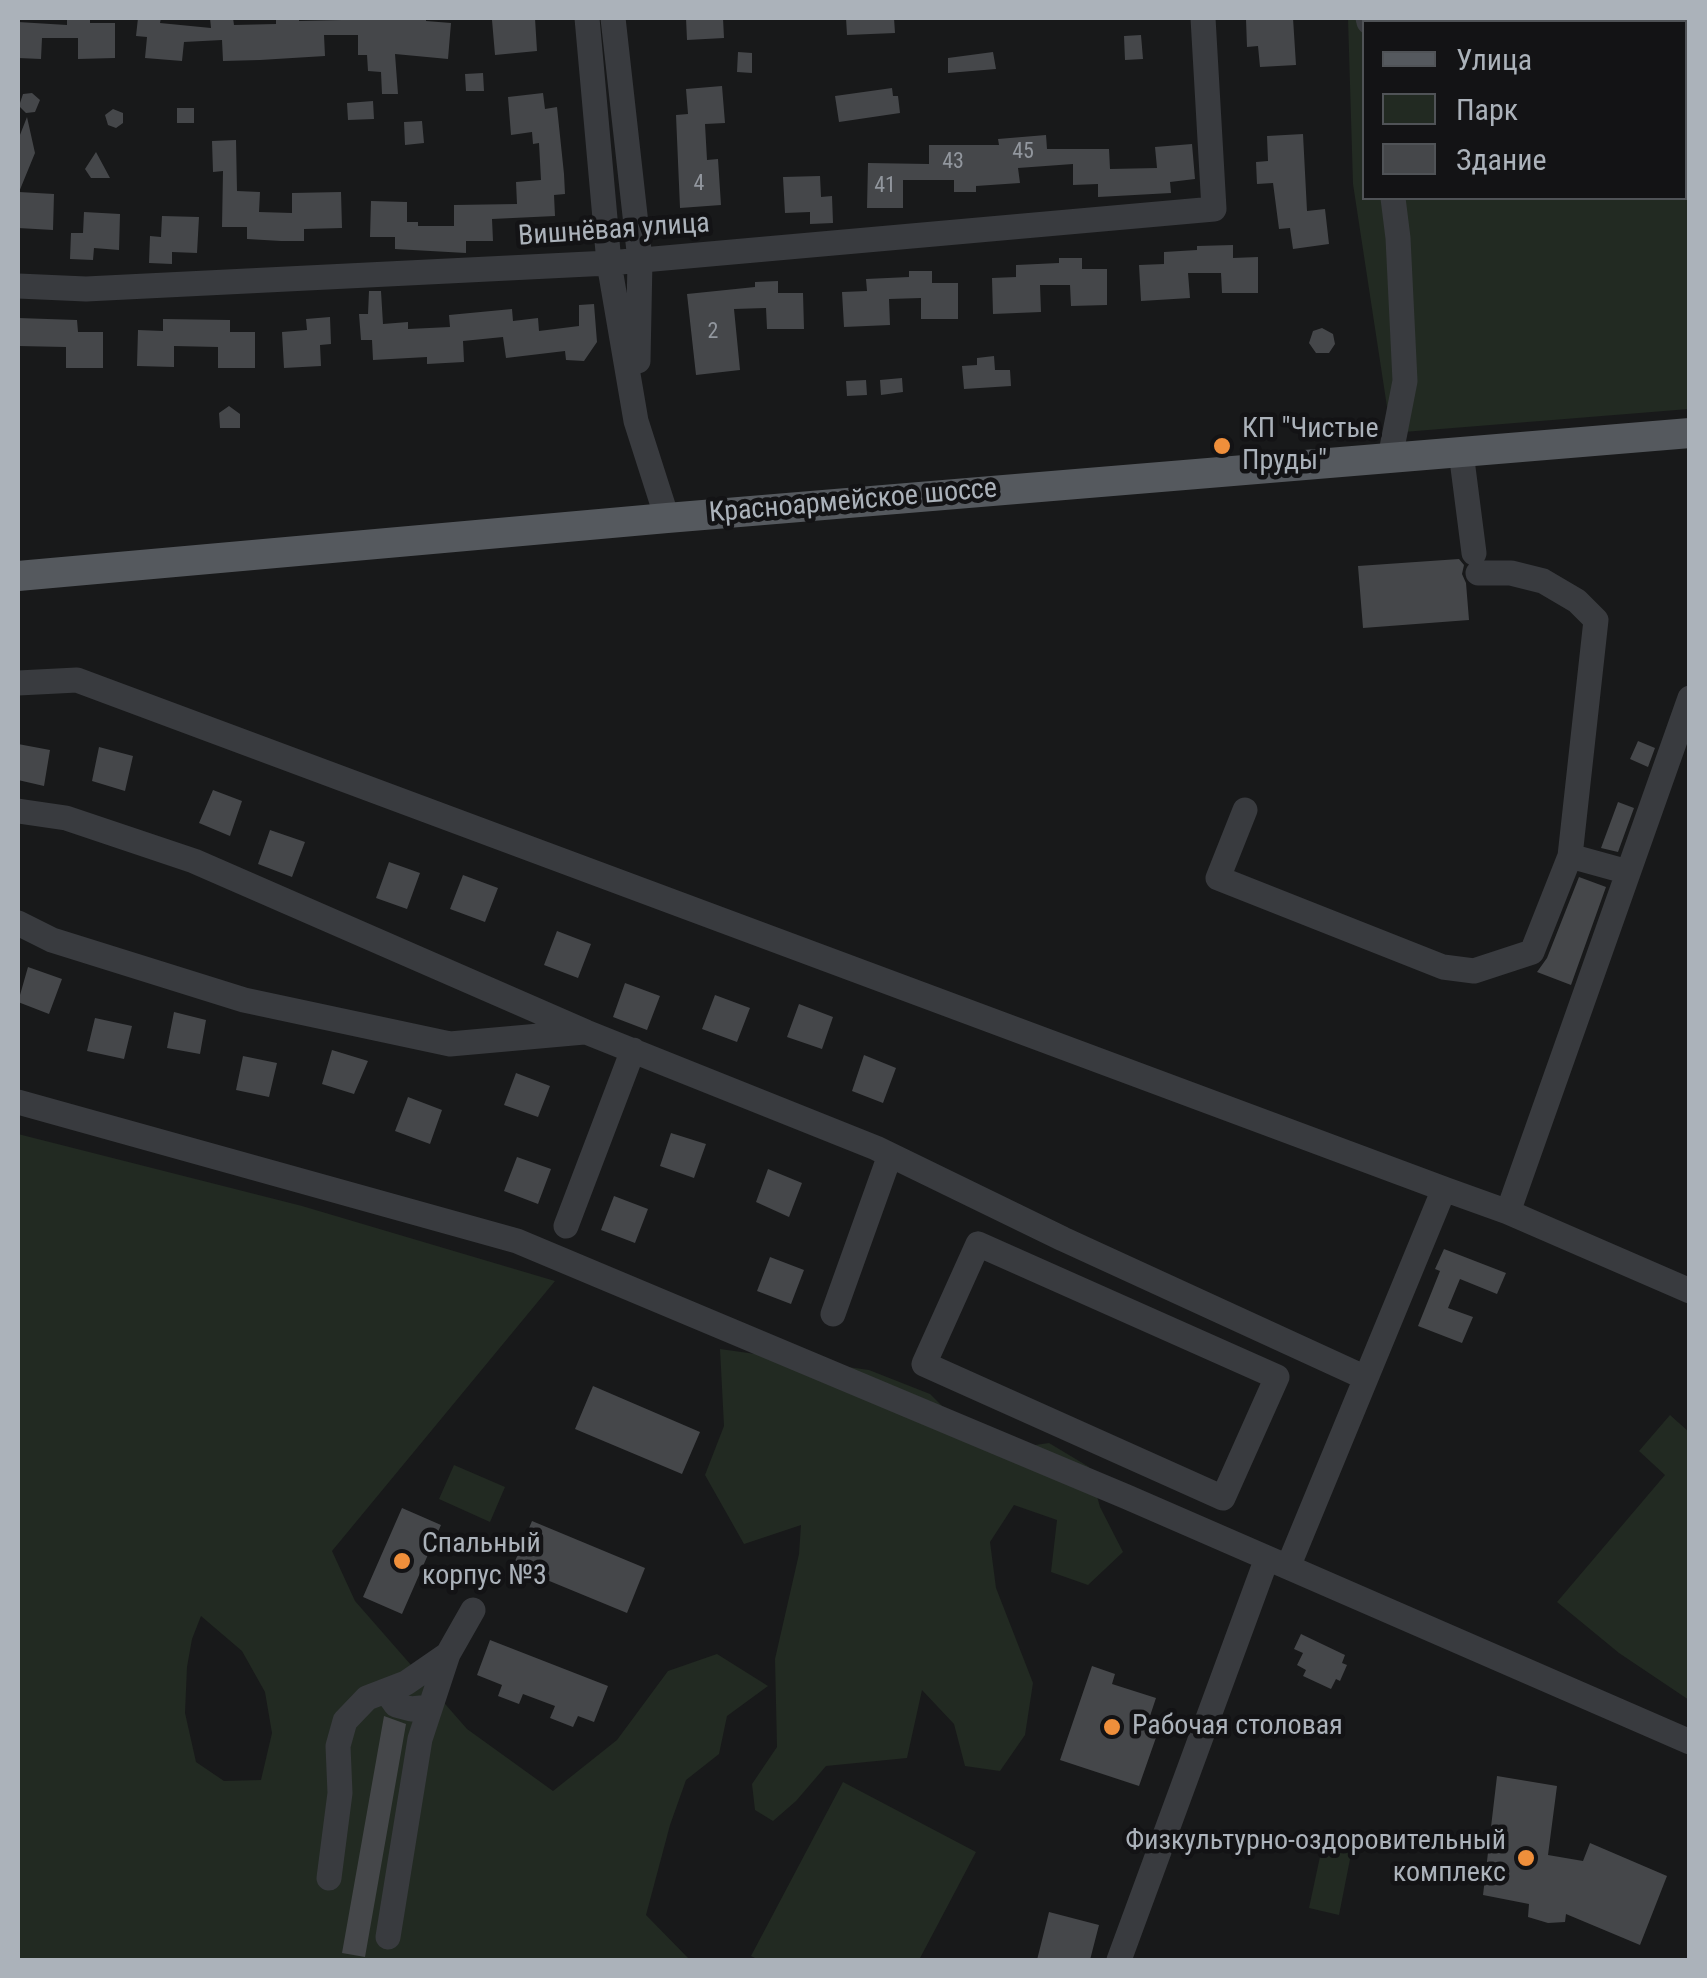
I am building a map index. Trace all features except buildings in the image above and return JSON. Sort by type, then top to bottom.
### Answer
[{"type":"main road","name":"Красноармейское шоссе","points":[[18,576],[1690,433]]},
{"type":"street","points":[[587,18],[610,264],[636,421],[667,518]]},
{"type":"street","points":[[613,18],[640,260],[636,421]]},
{"type":"street","name":"Вишнёвая улица","points":[[18,286],[86,289],[610,264],[1214,209],[1203,18]]},
{"type":"street","points":[[1390,458],[1405,381],[1393,200]]},
{"type":"street","points":[[1245,810],[1218,878],[1442,967],[1474,971],[1532,952],[1570,856],[1596,620],[1577,601],[1543,581],[1476,563],[1461,452]]},
{"type":"street","points":[[18,684],[78,680],[1508,1212],[1690,1292]]},
{"type":"street","points":[[1508,1212],[1690,698]]},
{"type":"street","points":[[18,811],[66,818],[194,861],[586,1032],[890,1155],[1045,1231],[1366,1378]]},
{"type":"street","points":[[1570,856],[1628,872]]},
{"type":"street","points":[[18,923],[52,940],[244,1000],[450,1044],[586,1032]]},
{"type":"street","points":[[566,1226],[633,1050]]},
{"type":"street","points":[[18,1102],[517,1242],[1114,1492],[1690,1742]]},
{"type":"street","points":[[832,1314],[890,1155]]},
{"type":"street","points":[[1119,1960],[1278,1563],[1366,1378],[1444,1189]]},
{"type":"street","points":[[1032,1268],[1045,1231]]},
{"type":"street","points":[[978,1244],[1032,1268],[1277,1376],[1224,1498],[924,1364],[978,1244]]},
{"type":"street","points":[[1253,1366],[1263,1331]]},
{"type":"street","points":[[1114,1492],[1129,1455]]},
{"type":"street","points":[[388,1937],[420,1739],[448,1654],[473,1610]]},
{"type":"street","points":[[329,1878],[340,1792],[338,1746],[345,1721],[367,1698],[406,1683],[448,1654]]},
{"type":"street","points":[[386,1691],[396,1705],[430,1707]]},
{"type":"green space","points":[[1348,18],[1689,18],[1689,409],[1391,433],[1353,184]]},
{"type":"green space","points":[[18,1134],[302,1206],[555,1281],[332,1551],[355,1601],[467,1729],[553,1791],[617,1740],[668,1671],[717,1654],[768,1686],[727,1716],[719,1754],[686,1780],[670,1825],[646,1915],[690,1960],[18,1960]],"holes":[[[201,1616],[242,1651],[265,1692],[272,1733],[261,1780],[224,1781],[196,1762],[185,1713],[187,1667]]]},
{"type":"green space","points":[[720,1349],[869,1370],[930,1394],[988,1452],[1049,1443],[1089,1467],[1100,1507],[1123,1552],[1088,1585],[1051,1572],[1057,1520],[1014,1505],[990,1542],[996,1588],[1033,1683],[1025,1735],[1000,1771],[965,1766],[954,1724],[922,1690],[907,1758],[826,1766],[773,1821],[755,1810],[752,1784],[777,1747],[775,1659],[799,1554],[801,1525],[744,1544],[705,1475],[724,1426]]},
{"type":"green space","points":[[1670,1415],[1689,1432],[1689,1700],[1619,1653],[1557,1602],[1665,1475],[1639,1451]]},
{"type":"green space","points":[[454,1465],[505,1487],[490,1522],[439,1499]]},
{"type":"green space","points":[[843,1782],[976,1852],[919,1960],[759,1960],[751,1956]]},
{"type":"green space","points":[[1324,1838],[1353,1844],[1339,1915],[1309,1908]]},
{"type":"place","name":"КП \"Чистые Пруды\"","points":[[1222,446]]},
{"type":"place","name":"Спальный корпус №3","points":[[402,1561]]},
{"type":"place","name":"Рабочая столовая","points":[[1112,1727]]},
{"type":"place","name":"Физкультурно-оздоровительный комплекс","points":[[1526,1858]]}]
